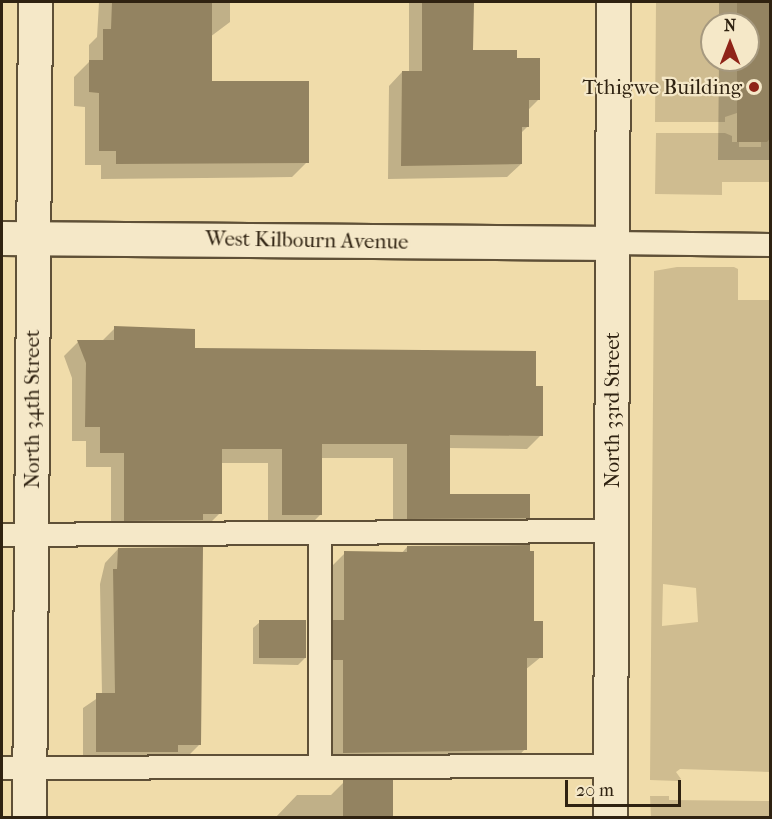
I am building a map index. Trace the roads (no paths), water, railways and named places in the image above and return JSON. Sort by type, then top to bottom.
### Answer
[{"type":"street","name":"North 34th Street","points":[[29,818],[16,768],[17,238],[35,2]]},
{"type":"street","name":"North 33rd Street","points":[[610,818],[613,2]]},
{"type":"street","name":"West Kilbourn Avenue","points":[[17,238],[612,243]]},
{"type":"lane","points":[[612,243],[771,245]]},
{"type":"lane","points":[[16,535],[612,531]]},
{"type":"lane","points":[[320,533],[320,766]]},
{"type":"lane","points":[[16,768],[610,766]]},
{"type":"place","name":"Tthigwe Building","points":[[754,87]]}]
